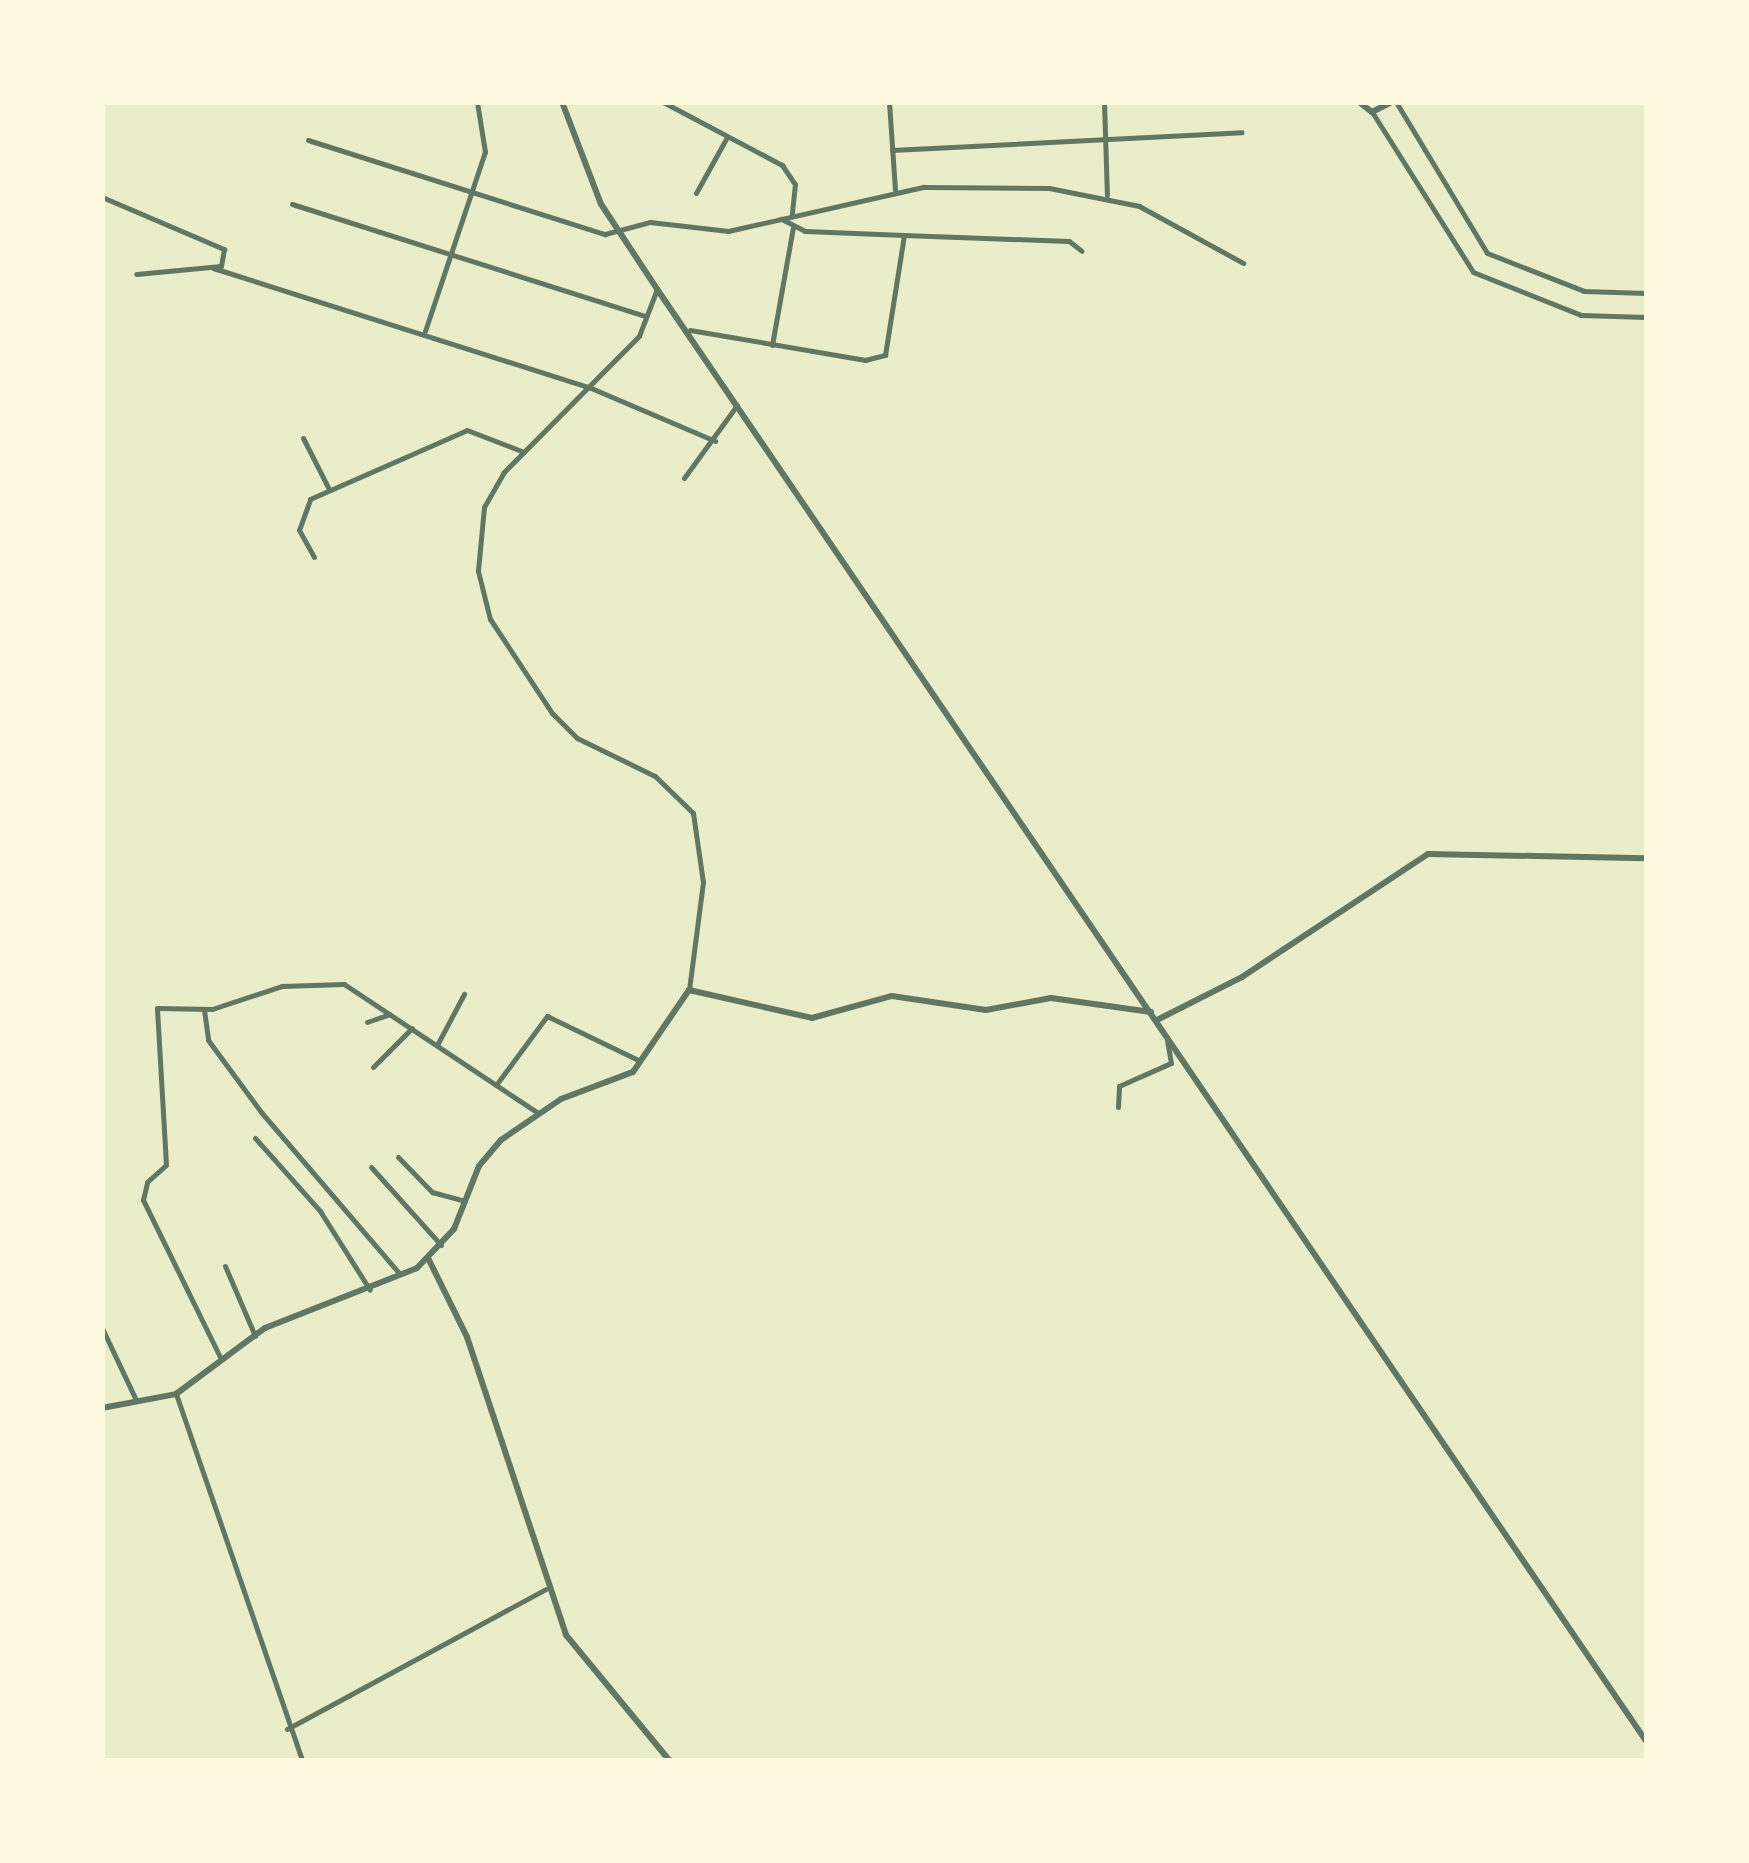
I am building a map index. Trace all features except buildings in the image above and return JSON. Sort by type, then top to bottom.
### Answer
[{"type":"street","points":[[425,332],[455,255],[484,152],[477,102]]},
{"type":"street","points":[[562,102],[620,232],[657,289],[690,330],[1646,1742]]},
{"type":"street","points":[[663,102],[792,173],[792,214]]},
{"type":"street","points":[[889,102],[894,190]]},
{"type":"street","points":[[1104,102],[1106,195]]},
{"type":"street","points":[[1359,102],[1372,112],[1472,272],[1580,315],[1646,316]]},
{"type":"street","points":[[1372,112],[1394,102],[1488,253],[1584,292],[1646,293]]},
{"type":"street","points":[[892,150],[1242,132]]},
{"type":"street","points":[[696,194],[727,138]]},
{"type":"street","points":[[308,140],[474,195],[620,232],[650,222],[728,231],[894,190],[1106,195],[1242,262]]},
{"type":"street","points":[[102,197],[158,227],[215,238],[226,257],[213,268]]},
{"type":"street","points":[[292,204],[646,316]]},
{"type":"street","points":[[781,218],[794,227],[1069,241],[1082,251]]},
{"type":"street","points":[[772,345],[794,227]]},
{"type":"street","points":[[690,330],[772,345],[885,355],[904,235]]},
{"type":"street","points":[[136,274],[213,268],[425,332],[591,388],[715,441]]},
{"type":"street","points":[[102,1408],[176,1394],[255,1337],[402,1276],[428,1258],[441,1245],[479,1166],[536,1112],[619,1080],[640,1061],[690,990],[704,882],[693,813],[655,776],[577,738],[490,620],[477,539],[484,507],[524,452],[639,336],[657,289]]},
{"type":"street","points":[[684,478],[738,406]]},
{"type":"street","points":[[314,557],[300,516],[329,490],[467,430],[524,452]]},
{"type":"street","points":[[302,438],[329,490]]},
{"type":"street","points":[[690,990],[812,1018],[892,996],[974,1010],[1051,998],[1155,1016],[1242,976],[1428,854],[1646,858]]},
{"type":"street","points":[[221,1359],[144,1200],[146,1182],[166,1165],[153,1015],[164,1006],[204,1009],[282,986],[344,984],[536,1112]]},
{"type":"street","points":[[436,1046],[464,994]]},
{"type":"street","points":[[204,1009],[208,1040],[261,1112],[402,1276]]},
{"type":"street","points":[[367,1022],[390,1014]]},
{"type":"street","points":[[496,1085],[547,1016],[640,1061]]},
{"type":"street","points":[[373,1067],[412,1028]]},
{"type":"street","points":[[1118,1107],[1119,1086],[1171,1063],[1166,1036]]},
{"type":"street","points":[[256,1138],[320,1211],[370,1290]]},
{"type":"street","points":[[398,1157],[432,1192],[465,1201]]},
{"type":"street","points":[[372,1166],[441,1245]]},
{"type":"street","points":[[428,1258],[468,1337],[546,1589],[566,1635],[669,1760]]},
{"type":"street","points":[[225,1266],[255,1337]]},
{"type":"street","points":[[102,1328],[136,1400]]},
{"type":"street","points":[[176,1394],[288,1729],[302,1760]]},
{"type":"street","points":[[288,1729],[546,1589]]}]
